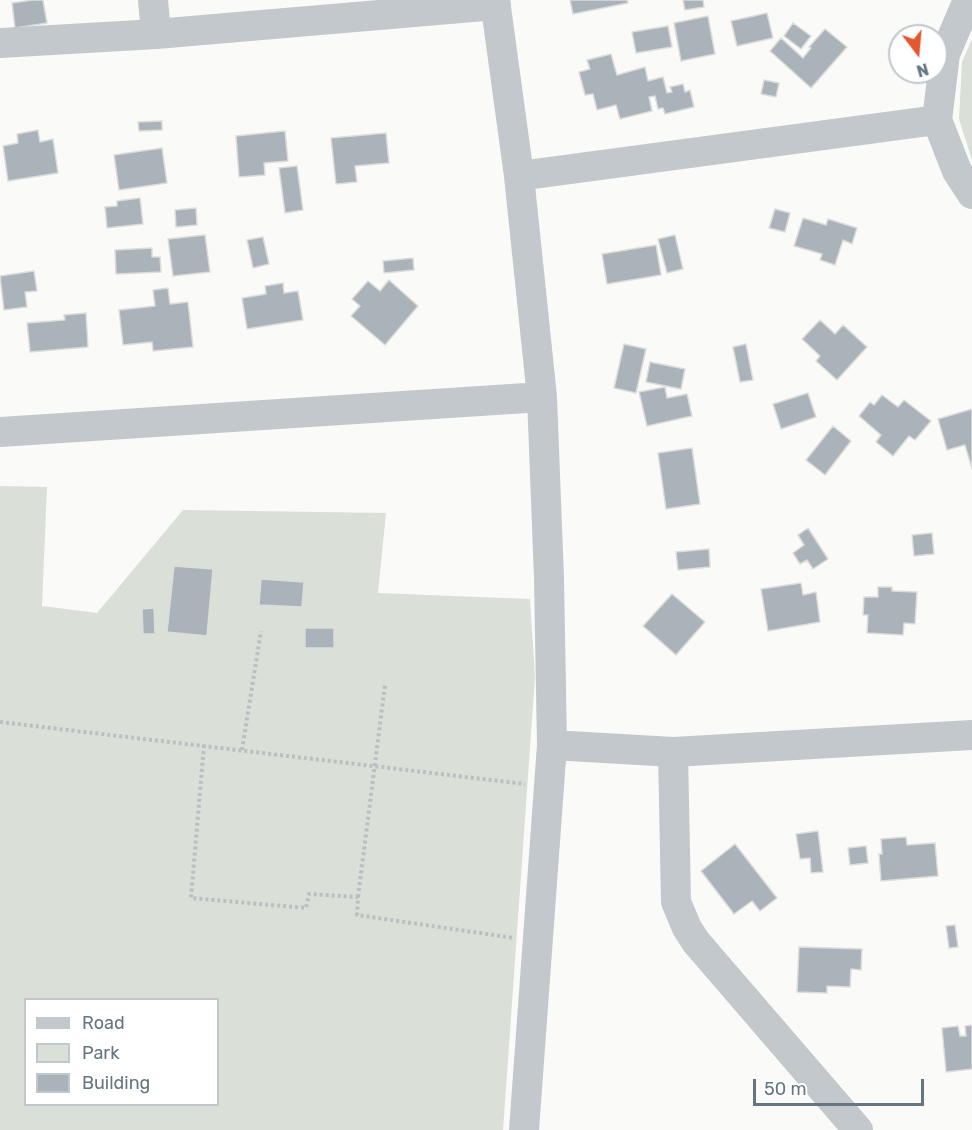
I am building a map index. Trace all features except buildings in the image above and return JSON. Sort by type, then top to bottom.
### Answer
[{"type":"street","points":[[153,0],[156,33]]},
{"type":"street","points":[[968,0],[945,54],[937,120],[957,171],[972,194]]},
{"type":"street","points":[[0,43],[156,33],[495,2],[519,177],[542,397],[549,578],[552,745],[524,1130]]},
{"type":"street","points":[[519,177],[937,120]]},
{"type":"street","points":[[0,432],[542,397]]},
{"type":"street","points":[[552,745],[672,752],[972,735]]},
{"type":"street","points":[[672,752],[676,902],[687,928],[696,942],[858,1130]]},
{"type":"path","points":[[242,750],[261,631]]},
{"type":"path","points":[[386,685],[357,915],[538,942]]},
{"type":"path","points":[[0,722],[549,787]]},
{"type":"path","points":[[204,745],[190,898],[306,908],[309,894],[358,897]]},
{"type":"green space","points":[[972,39],[972,160],[959,119],[962,62]]},
{"type":"green space","points":[[0,486],[47,487],[42,606],[97,613],[183,510],[386,513],[378,593],[530,599],[535,677],[503,1130],[0,1130]]}]
